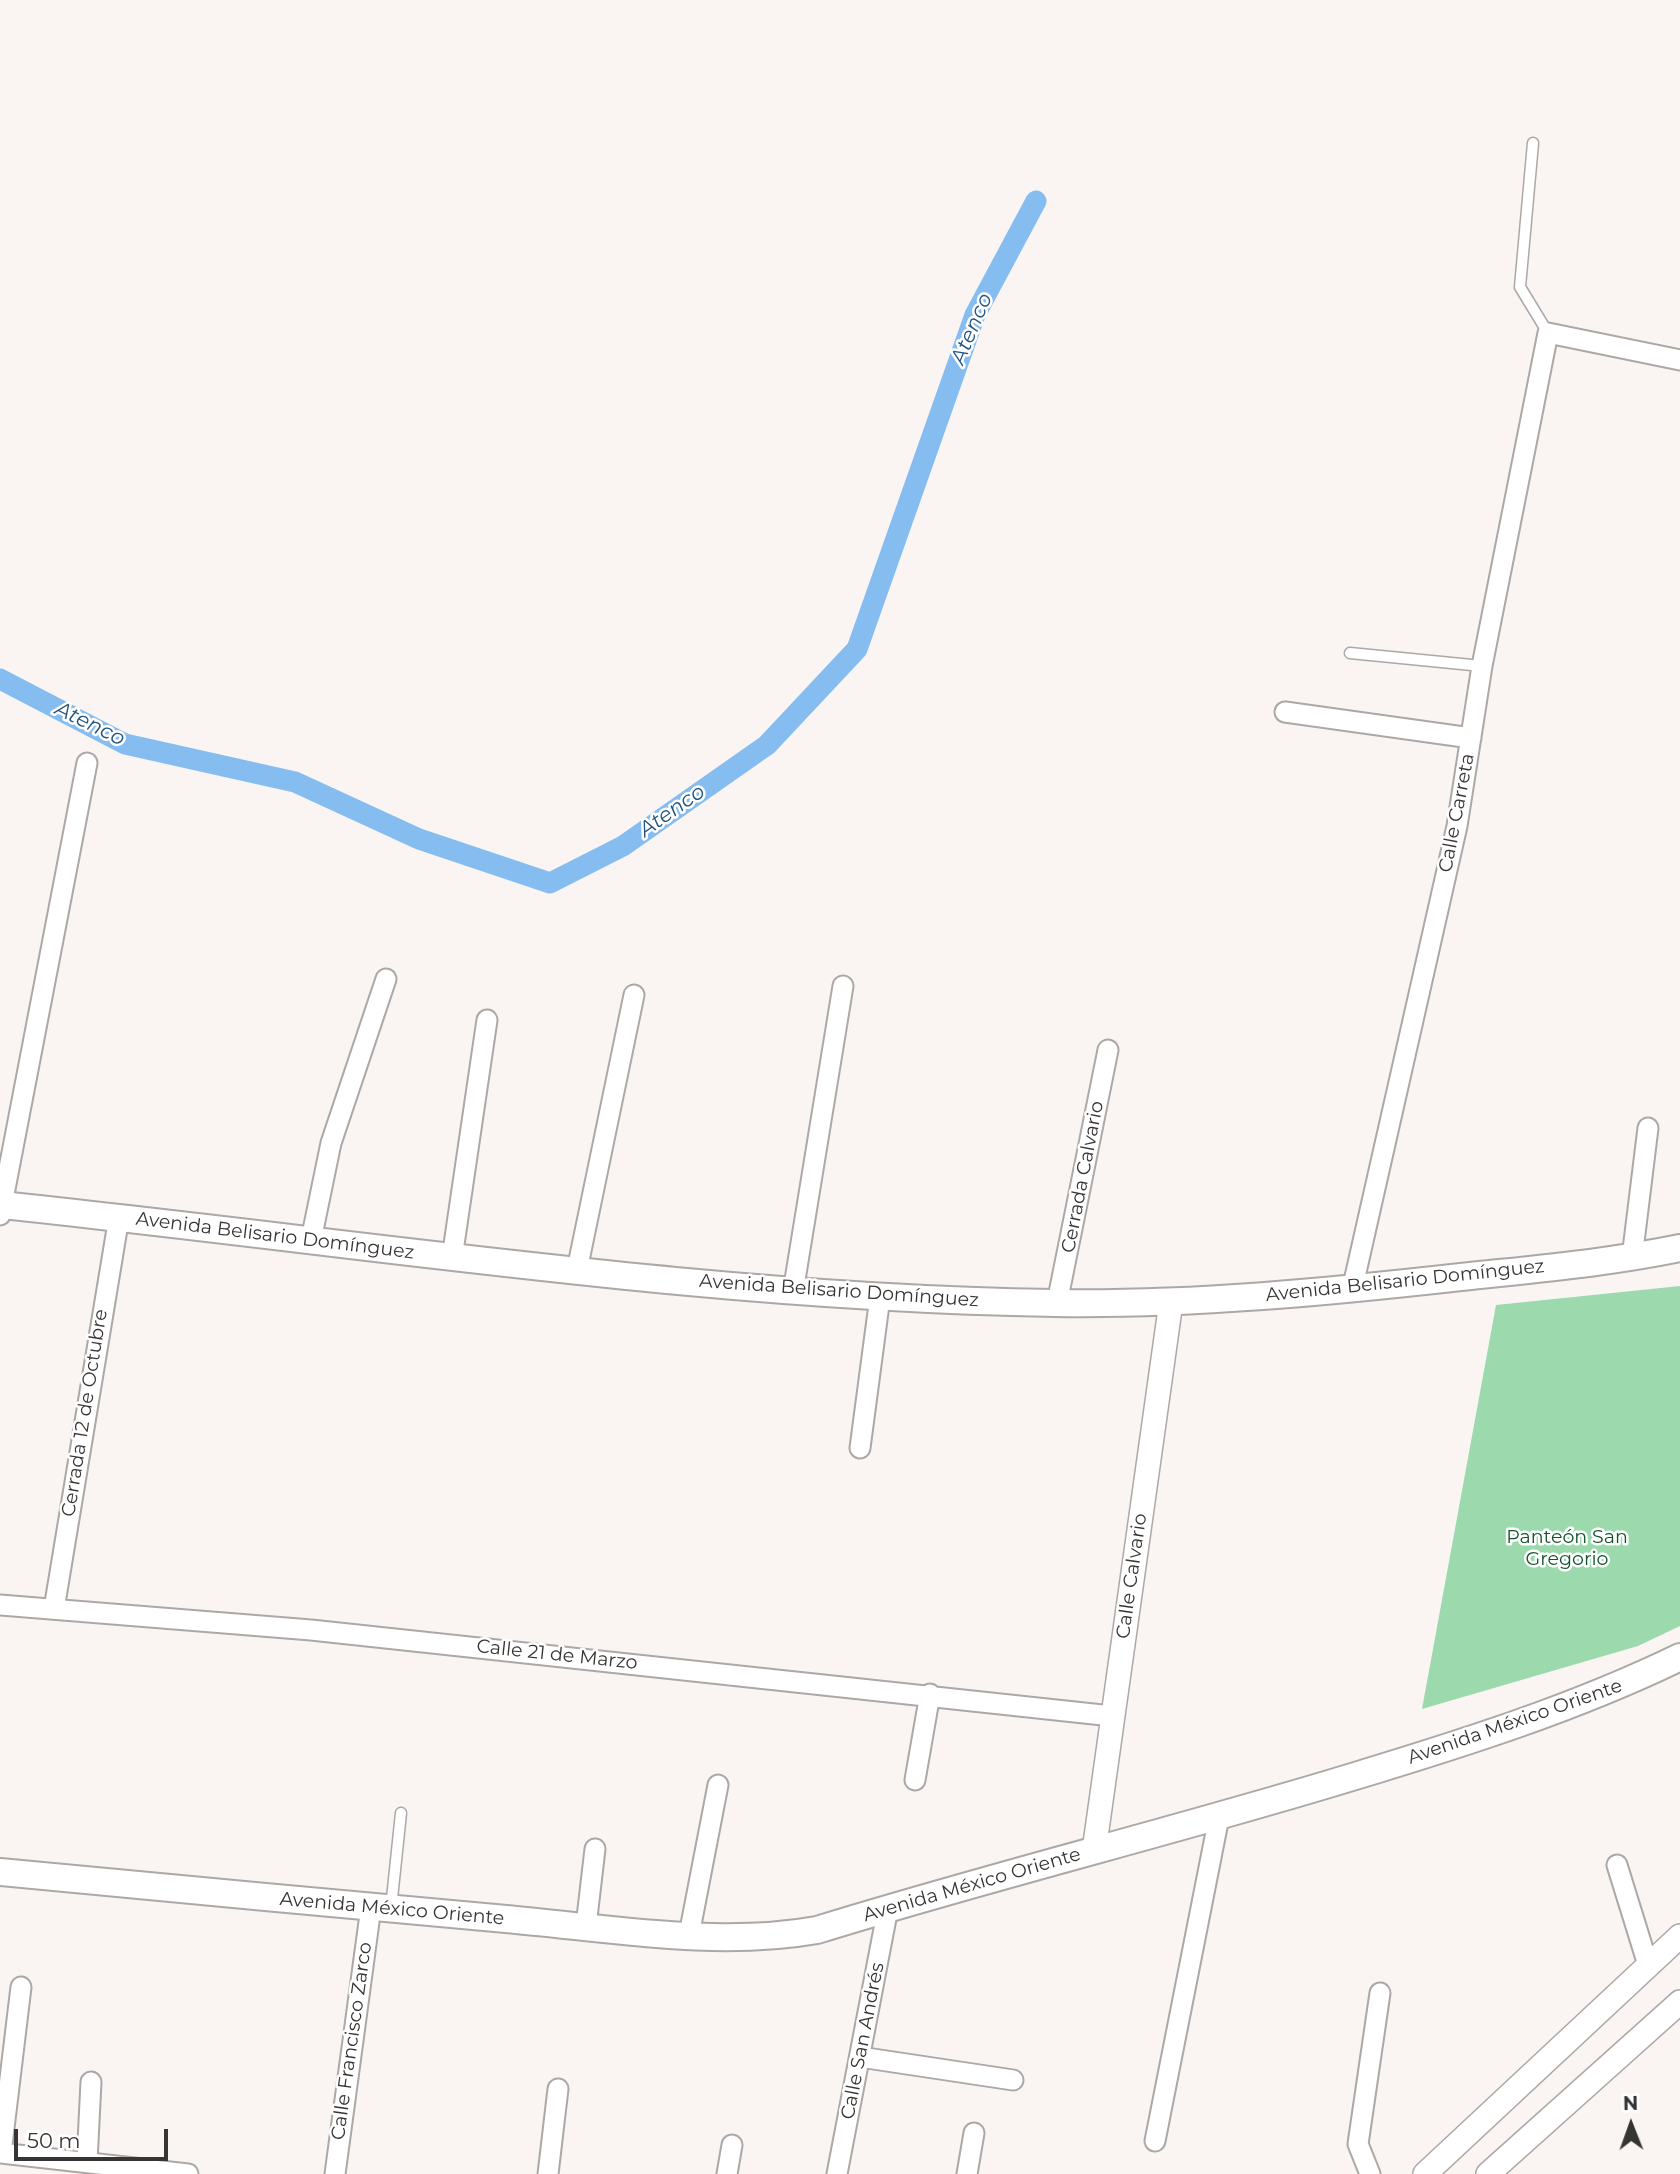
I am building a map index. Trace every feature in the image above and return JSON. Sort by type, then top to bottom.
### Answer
[{"type":"main road","name":"Avenida Belisario Domínguez","points":[[0,1209],[119,1217],[452,1258],[793,1292],[1057,1303],[1171,1302],[1352,1290],[1632,1258],[1680,1248]]},
{"type":"main road","name":"Avenida México Oriente","points":[[0,1872],[689,1935],[784,1936],[817,1930],[888,1908],[1219,1818],[1460,1745],[1624,1685],[1680,1657]]},
{"type":"street","points":[[1548,333],[1680,360]]},
{"type":"street","name":"Calle Carreta","points":[[1352,1290],[1457,826],[1482,666],[1548,333]]},
{"type":"street","points":[[1284,712],[1471,738]]},
{"type":"street","points":[[0,1209],[87,763]]},
{"type":"street","points":[[311,1240],[331,1143],[386,979]]},
{"type":"street","points":[[793,1292],[843,986]]},
{"type":"street","points":[[577,1270],[634,995]]},
{"type":"street","points":[[452,1258],[487,1020]]},
{"type":"street","name":"Cerrada Calvario","points":[[1057,1303],[1108,1051]]},
{"type":"street","points":[[1632,1258],[1648,1128]]},
{"type":"street","name":"Cerrada 12 de Octubre","points":[[54,1609],[119,1217]]},
{"type":"street","points":[[860,1448],[880,1297]]},
{"type":"street","name":"Calle Calvario","points":[[1094,1851],[1171,1302]]},
{"type":"street","name":"Calle 21 de Marzo","points":[[0,1605],[311,1630],[930,1694],[1112,1716]]},
{"type":"street","points":[[915,1780],[930,1694]]},
{"type":"street","points":[[689,1935],[719,1785]]},
{"type":"street","points":[[1154,2141],[1219,1818]]},
{"type":"street","points":[[586,1926],[596,1849]]},
{"type":"street","points":[[1618,1865],[1648,1965]]},
{"type":"street","name":"Calle Francisco Zarco","points":[[335,2174],[381,1908]]},
{"type":"street","name":"Calle San Andrés","points":[[836,2174],[888,1908]]},
{"type":"street","points":[[1425,2174],[1680,1936]]},
{"type":"street","points":[[21,1986],[1,2153],[188,2174]]},
{"type":"street","points":[[1370,2174],[1358,2144],[1380,1993]]},
{"type":"street","points":[[1488,2174],[1679,2004]]},
{"type":"street","points":[[860,2056],[1013,2080]]},
{"type":"street","points":[[87,2162],[91,2082]]},
{"type":"street","points":[[548,2174],[558,2089]]},
{"type":"street","points":[[967,2174],[974,2133]]},
{"type":"street","points":[[727,2174],[732,2146]]},
{"type":"lane","points":[[1533,143],[1520,287],[1548,333]]},
{"type":"lane","points":[[1350,653],[1482,666]]},
{"type":"lane","points":[[381,1908],[401,1813]]},
{"type":"green space","name":"Panteón San Gregorio","points":[[1680,1286],[1680,1626],[1638,1646],[1422,1709],[1496,1305]]},
{"type":"waterway","name":"Atenco","points":[[0,679],[125,744],[295,782],[419,839],[550,883],[623,846],[767,745],[857,649],[975,315],[1036,201]]}]
